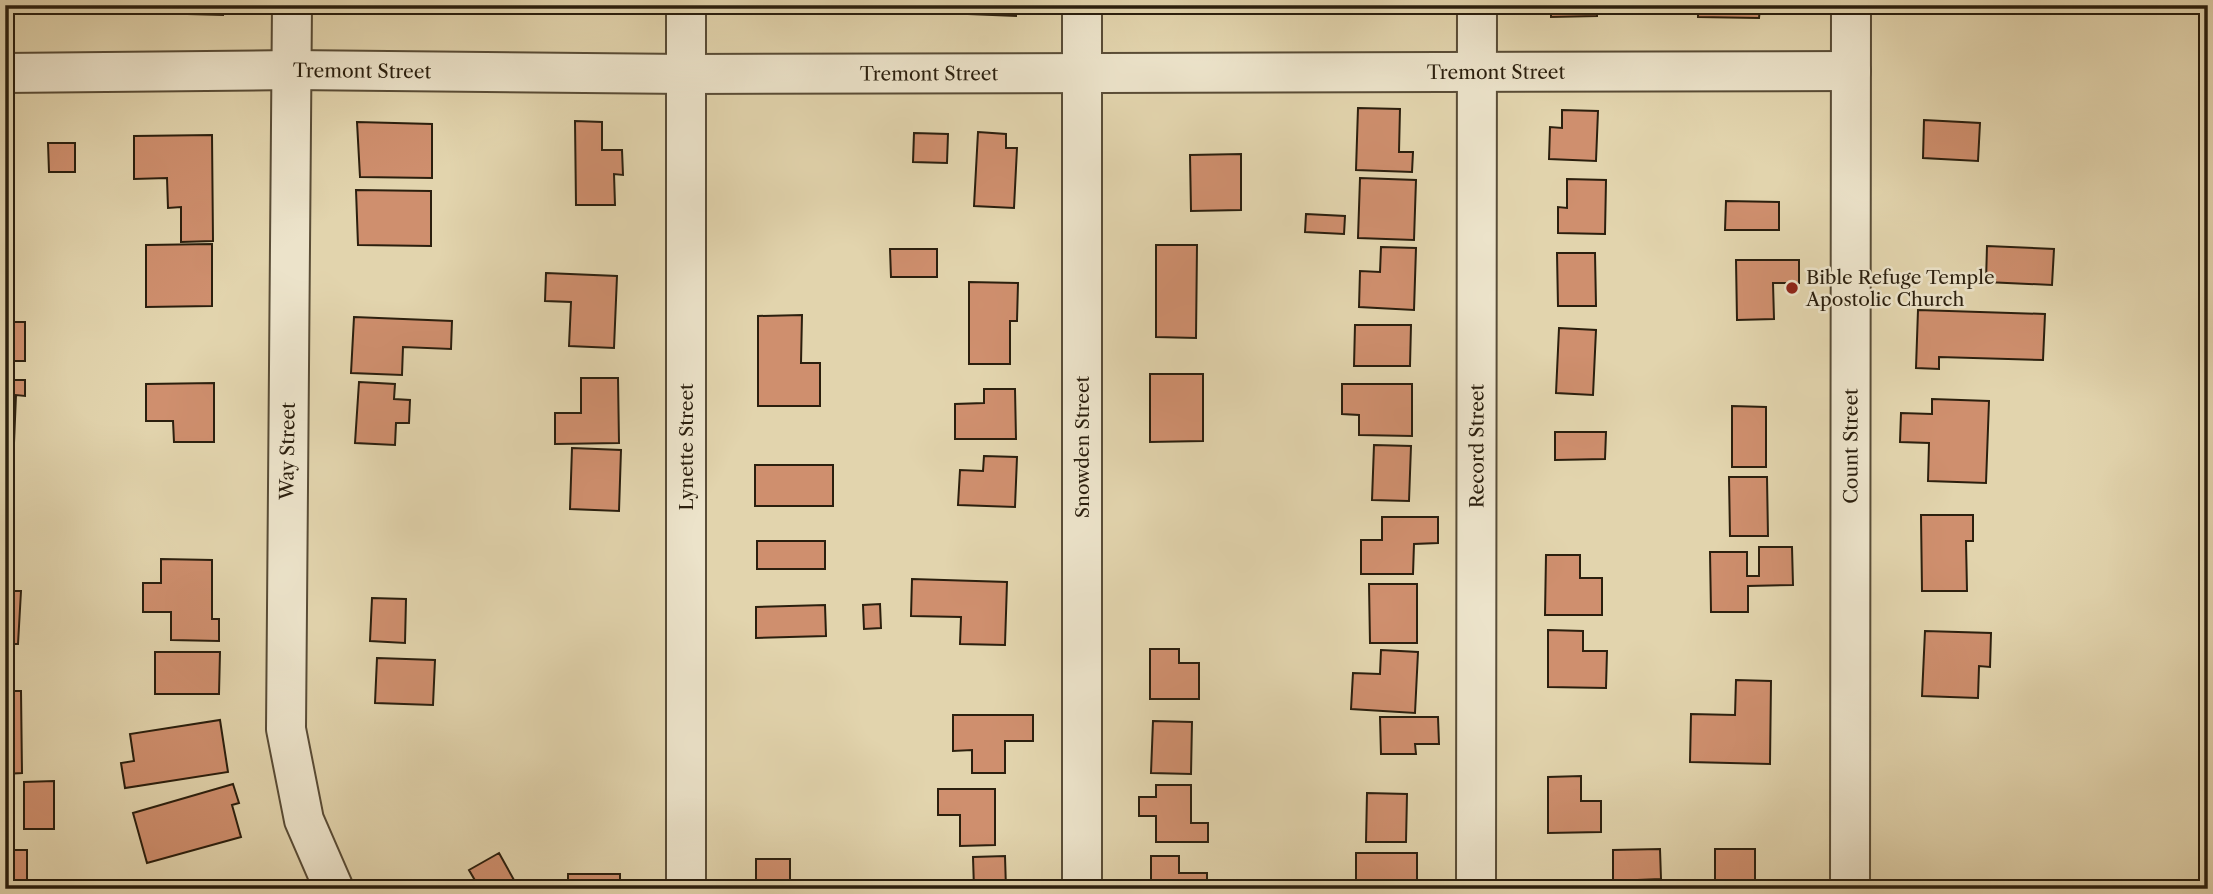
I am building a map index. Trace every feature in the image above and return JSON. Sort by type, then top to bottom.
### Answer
[{"type":"street","name":"Way Street","points":[[292,5],[286,729],[304,820],[334,889]]},
{"type":"street","name":"Lynette Street","points":[[686,5],[686,889]]},
{"type":"street","name":"Snowden Street","points":[[1082,889],[1083,5]]},
{"type":"street","name":"Record Street","points":[[1476,889],[1477,5]]},
{"type":"street","name":"Count Street","points":[[1850,889],[1851,5]]},
{"type":"street","name":"Tremont Street","points":[[5,72],[292,70],[685,74],[1476,74],[1851,71]]},
{"type":"building","points":[[151,5],[223,5],[223,15],[151,13]]},
{"type":"building","points":[[945,5],[1016,5],[1016,16],[944,13]]},
{"type":"building","points":[[1551,5],[1597,5],[1597,16],[1551,17]]},
{"type":"building","points":[[1698,5],[1776,5],[1776,8],[1760,8],[1759,18],[1698,17]]},
{"type":"building","points":[[1358,108],[1400,109],[1399,152],[1413,152],[1412,172],[1356,170]]},
{"type":"building","points":[[1562,110],[1598,111],[1596,161],[1549,159],[1550,127],[1562,128]]},
{"type":"building","points":[[5,120],[9,120],[9,173],[5,173]]},
{"type":"building","points":[[1924,120],[1980,123],[1978,161],[1923,158]]},
{"type":"building","points":[[575,121],[602,122],[602,150],[622,150],[623,175],[614,174],[615,205],[576,205]]},
{"type":"building","points":[[357,122],[432,124],[432,178],[360,177]]},
{"type":"building","points":[[978,132],[1006,134],[1006,148],[1017,148],[1014,208],[974,206]]},
{"type":"building","points":[[914,133],[948,134],[947,163],[913,162]]},
{"type":"building","points":[[212,135],[213,241],[181,242],[181,207],[168,208],[167,178],[134,179],[134,136]]},
{"type":"building","points":[[48,143],[75,143],[75,172],[49,172]]},
{"type":"building","points":[[1241,154],[1241,210],[1191,211],[1190,155]]},
{"type":"building","points":[[1360,178],[1416,180],[1414,240],[1358,238]]},
{"type":"building","points":[[1567,179],[1606,180],[1605,234],[1558,233],[1558,207],[1567,208]]},
{"type":"building","points":[[356,190],[431,191],[431,246],[358,245]]},
{"type":"building","points":[[1726,201],[1779,202],[1779,230],[1725,230]]},
{"type":"building","points":[[1306,214],[1345,216],[1344,234],[1305,232]]},
{"type":"building","points":[[212,244],[212,306],[146,307],[146,245]]},
{"type":"building","points":[[1156,245],[1197,245],[1196,338],[1156,337]]},
{"type":"building","points":[[1987,246],[2054,249],[2052,285],[1986,282]]},
{"type":"building","points":[[1381,247],[1416,248],[1414,310],[1359,307],[1360,271],[1380,272]]},
{"type":"building","points":[[5,248],[10,248],[11,299],[5,299]]},
{"type":"building","points":[[890,249],[937,249],[937,277],[891,277]]},
{"type":"building","points":[[1557,253],[1595,253],[1596,306],[1558,306]]},
{"type":"building","points":[[1736,260],[1799,260],[1799,283],[1773,283],[1774,319],[1737,320]]},
{"type":"building","points":[[546,273],[617,276],[614,348],[569,346],[571,302],[545,301]]},
{"type":"building","points":[[969,282],[1018,283],[1017,321],[1010,321],[1010,364],[969,364]]},
{"type":"building","points":[[1918,310],[2045,314],[2043,360],[1939,357],[1939,369],[1916,368]]},
{"type":"building","points":[[802,315],[801,363],[820,363],[820,406],[758,406],[758,316]]},
{"type":"building","points":[[354,317],[452,321],[451,349],[403,347],[402,375],[351,373]]},
{"type":"building","points":[[5,322],[25,322],[25,361],[5,361]]},
{"type":"building","points":[[1355,325],[1411,325],[1410,366],[1354,366]]},
{"type":"building","points":[[1559,328],[1596,330],[1593,395],[1556,393]]},
{"type":"building","points":[[1150,374],[1203,374],[1203,441],[1150,442]]},
{"type":"building","points":[[581,378],[618,378],[619,443],[555,444],[555,413],[581,413]]},
{"type":"building","points":[[5,380],[25,380],[25,396],[16,395],[14,443],[5,443]]},
{"type":"building","points":[[359,382],[395,384],[394,399],[410,400],[409,423],[396,423],[395,445],[355,443]]},
{"type":"building","points":[[214,383],[214,442],[174,442],[173,421],[146,421],[146,384]]},
{"type":"building","points":[[1342,384],[1412,384],[1412,436],[1359,435],[1359,415],[1342,414]]},
{"type":"building","points":[[984,389],[1015,389],[1016,439],[955,439],[955,404],[984,403]]},
{"type":"building","points":[[1932,399],[1989,401],[1986,483],[1928,481],[1929,443],[1900,442],[1901,413],[1932,414]]},
{"type":"building","points":[[1732,406],[1766,407],[1766,467],[1732,467]]},
{"type":"building","points":[[1555,432],[1606,432],[1605,459],[1555,460]]},
{"type":"building","points":[[1374,445],[1411,446],[1409,501],[1372,500]]},
{"type":"building","points":[[572,448],[621,450],[619,511],[570,509]]},
{"type":"building","points":[[984,456],[1017,457],[1015,507],[958,505],[960,470],[983,471]]},
{"type":"building","points":[[755,465],[833,465],[833,506],[755,506]]},
{"type":"building","points":[[1729,477],[1767,477],[1768,536],[1730,536]]},
{"type":"building","points":[[1921,515],[1973,515],[1973,541],[1966,541],[1967,591],[1922,591]]},
{"type":"building","points":[[1382,517],[1438,517],[1438,543],[1414,544],[1413,574],[1361,574],[1361,540],[1382,540]]},
{"type":"building","points":[[757,541],[825,541],[825,569],[757,569]]},
{"type":"building","points":[[1759,547],[1792,547],[1793,585],[1748,586],[1748,612],[1711,612],[1710,552],[1747,552],[1747,576],[1759,576]]},
{"type":"building","points":[[1546,555],[1580,555],[1580,578],[1602,578],[1602,615],[1545,615]]},
{"type":"building","points":[[161,559],[212,560],[212,619],[219,619],[219,641],[171,640],[171,612],[143,612],[143,583],[161,583]]},
{"type":"building","points":[[912,579],[1007,582],[1005,645],[960,644],[961,617],[911,616]]},
{"type":"building","points":[[1369,584],[1417,584],[1417,643],[1370,643]]},
{"type":"building","points":[[5,591],[21,591],[18,644],[5,644]]},
{"type":"building","points":[[372,598],[406,599],[405,643],[370,641]]},
{"type":"building","points":[[880,604],[881,628],[864,629],[863,605]]},
{"type":"building","points":[[825,605],[826,636],[756,638],[756,607]]},
{"type":"building","points":[[1548,630],[1583,631],[1583,651],[1607,651],[1606,688],[1548,687]]},
{"type":"building","points":[[1925,631],[1991,633],[1990,667],[1979,666],[1978,698],[1922,696]]},
{"type":"building","points":[[1150,649],[1179,649],[1179,663],[1199,663],[1199,699],[1150,699]]},
{"type":"building","points":[[1381,650],[1418,652],[1415,713],[1351,709],[1353,673],[1380,674]]},
{"type":"building","points":[[155,652],[220,652],[219,694],[155,694]]},
{"type":"building","points":[[377,658],[435,660],[433,705],[375,703]]},
{"type":"building","points":[[1736,680],[1771,681],[1770,764],[1690,762],[1691,714],[1735,715]]},
{"type":"building","points":[[5,691],[21,691],[22,773],[5,774]]},
{"type":"building","points":[[953,715],[1033,715],[1033,741],[1005,741],[1005,773],[972,773],[972,750],[953,751]]},
{"type":"building","points":[[1380,717],[1438,717],[1439,744],[1415,744],[1416,754],[1381,754]]},
{"type":"building","points":[[220,720],[228,772],[125,788],[121,763],[134,761],[130,734]]},
{"type":"building","points":[[1153,721],[1192,722],[1191,774],[1151,773]]},
{"type":"building","points":[[1581,776],[1581,801],[1601,801],[1601,832],[1548,833],[1548,777]]},
{"type":"building","points":[[54,781],[54,829],[24,829],[24,782]]},
{"type":"building","points":[[233,784],[239,803],[232,805],[241,837],[147,863],[133,813]]},
{"type":"building","points":[[1156,785],[1191,785],[1191,823],[1208,823],[1208,842],[1156,842],[1156,816],[1139,816],[1139,797],[1156,797]]},
{"type":"building","points":[[938,789],[995,789],[995,845],[960,846],[960,815],[938,815]]},
{"type":"building","points":[[1367,793],[1407,794],[1406,842],[1366,842]]},
{"type":"building","points":[[1660,849],[1661,879],[1613,881],[1613,850]]},
{"type":"building","points":[[1715,849],[1755,849],[1755,889],[1715,889]]},
{"type":"building","points":[[5,850],[27,850],[27,883],[10,883],[10,889],[5,889]]},
{"type":"building","points":[[499,853],[519,889],[480,889],[469,870]]},
{"type":"building","points":[[1356,853],[1417,853],[1417,889],[1356,889]]},
{"type":"building","points":[[1005,856],[1006,889],[974,889],[973,857]]},
{"type":"building","points":[[1151,856],[1179,856],[1179,873],[1207,873],[1207,889],[1151,889]]},
{"type":"building","points":[[756,859],[790,859],[790,889],[756,889]]},
{"type":"building","points":[[568,874],[620,874],[620,889],[568,889]]},
{"type":"place","name":"Bible Refuge Temple Apostolic Church","points":[[1792,288]]}]
